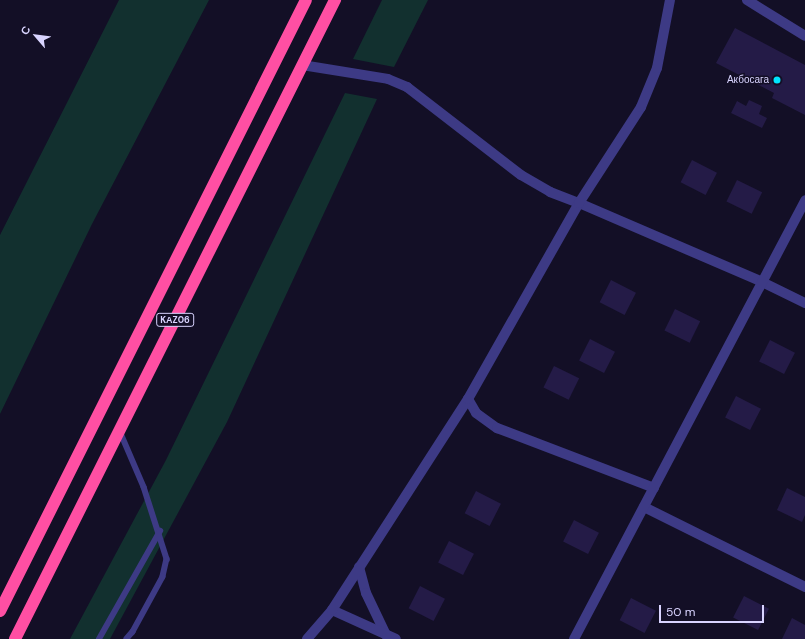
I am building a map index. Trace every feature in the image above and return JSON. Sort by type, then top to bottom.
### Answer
[{"type":"highway","name":"KАZ06","points":[[0,611],[306,0]]},
{"type":"highway","name":"KАZ06","points":[[15,639],[335,0]]},
{"type":"street","points":[[308,639],[332,610],[468,399],[579,203],[641,107],[657,68],[670,0]]},
{"type":"street","points":[[747,0],[805,36]]},
{"type":"street","points":[[302,66],[388,79],[407,87],[521,175],[550,192],[579,203],[762,282],[805,303]]},
{"type":"street","points":[[574,639],[805,200]]},
{"type":"street","points":[[468,399],[476,413],[498,428],[654,488]]},
{"type":"street","points":[[644,507],[805,587]]},
{"type":"street","points":[[359,567],[366,593],[386,635]]},
{"type":"street","points":[[332,610],[396,639]]},
{"type":"street","points":[[311,639],[318,627]]},
{"type":"lane","points":[[120,430],[160,531],[167,559],[163,578],[133,632],[127,639]]},
{"type":"lane","points":[[99,639],[160,531]]},
{"type":"green space","points":[[119,0],[209,0],[92,224],[0,414],[0,235]]},
{"type":"green space","points":[[382,0],[428,0],[394,67],[353,59]]},
{"type":"green space","points":[[345,93],[377,99],[227,422],[110,639],[70,639],[166,460]]},
{"type":"building","name":"Акбосага","points":[[735,28],[805,65],[805,115],[772,98],[774,93],[716,63]]},
{"type":"building","points":[[749,100],[762,106],[759,114],[767,118],[762,128],[731,113],[737,101],[746,106]]},
{"type":"building","points":[[692,160],[717,173],[706,195],[681,182]]},
{"type":"building","points":[[737,180],[762,192],[752,214],[726,202]]},
{"type":"building","points":[[611,280],[636,293],[625,315],[600,302]]},
{"type":"building","points":[[675,309],[700,321],[690,343],[664,331]]},
{"type":"building","points":[[590,339],[615,352],[604,373],[579,360]]},
{"type":"building","points":[[770,340],[795,353],[784,374],[759,361]]},
{"type":"building","points":[[554,366],[579,378],[569,400],[543,388]]},
{"type":"building","points":[[736,396],[761,409],[750,430],[725,417]]},
{"type":"building","points":[[787,488],[805,497],[805,515],[802,522],[777,510]]},
{"type":"building","points":[[476,491],[501,504],[490,526],[465,513]]},
{"type":"building","points":[[574,520],[599,533],[588,554],[563,541]]},
{"type":"building","points":[[449,541],[474,554],[463,575],[438,562]]},
{"type":"building","points":[[420,586],[445,599],[434,621],[409,608]]},
{"type":"building","points":[[744,596],[769,609],[758,630],[733,617]]},
{"type":"building","points":[[631,598],[656,611],[645,633],[620,620]]},
{"type":"building","points":[[792,618],[805,625],[805,639],[782,639]]},
{"type":"place","name":"Акбосага","points":[[777,80]]}]
